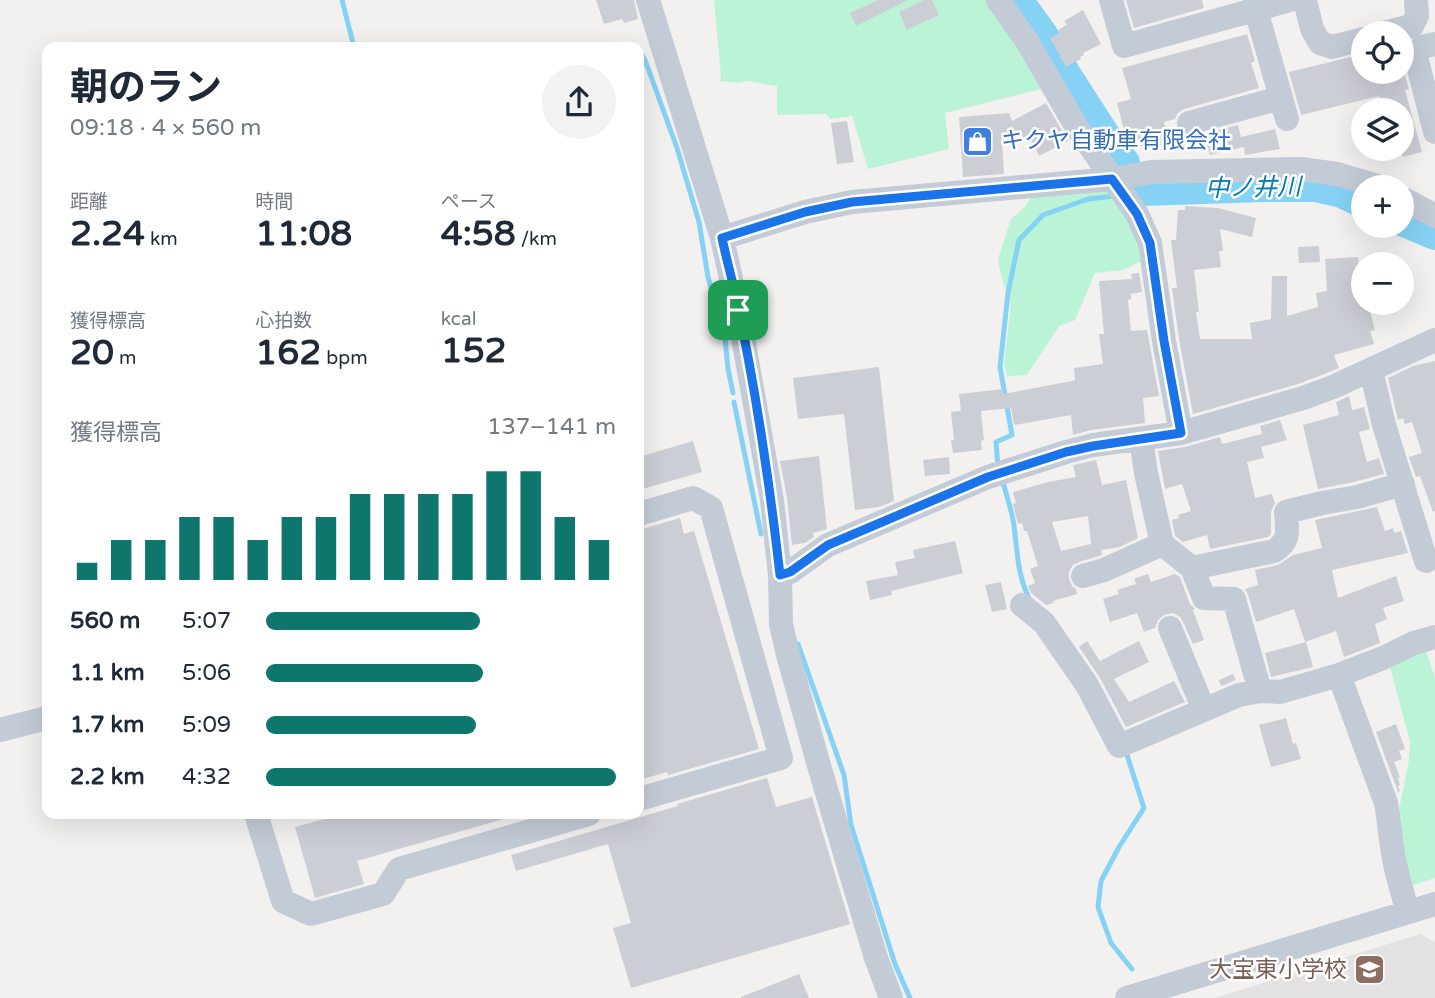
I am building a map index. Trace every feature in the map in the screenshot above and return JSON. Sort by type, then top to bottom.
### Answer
[{"type":"street","points":[[648,0],[722,238],[738,310],[772,500],[780,575],[781,624],[788,655],[876,958],[891,998]]},
{"type":"street","points":[[998,0],[1027,41],[1076,126],[1137,214],[1150,243],[1181,433]]},
{"type":"street","points":[[1111,0],[1124,46],[1256,5],[1290,0]]},
{"type":"street","points":[[1305,0],[1312,29],[1320,43],[1332,47],[1351,42]]},
{"type":"street","points":[[1414,22],[1417,16],[1416,0]]},
{"type":"street","points":[[1189,123],[1283,109],[1256,5]]},
{"type":"street","points":[[1435,44],[1422,47],[1415,53],[1435,132]]},
{"type":"street","points":[[722,238],[805,212],[852,202],[1112,179],[1151,172],[1301,169],[1351,178]]},
{"type":"street","points":[[1414,205],[1435,216]]},
{"type":"street","points":[[780,575],[790,572],[828,545],[988,477],[1066,452],[1181,433],[1303,398],[1435,340]]},
{"type":"street","points":[[1371,370],[1384,425],[1426,561]]},
{"type":"street","points":[[1141,439],[1162,544],[1192,568],[1204,598],[1234,599],[1261,691]]},
{"type":"street","points":[[1192,568],[1280,548],[1287,539],[1286,513],[1403,484]]},
{"type":"street","points":[[644,513],[693,498],[711,508],[781,758],[644,798]]},
{"type":"street","points":[[1083,576],[1104,570],[1162,544]]},
{"type":"street","points":[[1022,605],[1044,623],[1073,664],[1119,746],[1239,695],[1261,691],[1280,692],[1339,675],[1414,643],[1435,637]]},
{"type":"street","points":[[1170,628],[1205,710]]},
{"type":"street","points":[[1339,675],[1386,803],[1400,888],[1408,912]]},
{"type":"street","points":[[0,730],[42,719]]},
{"type":"street","points":[[258,819],[283,901],[311,914],[383,894],[400,869],[572,819]]},
{"type":"street","points":[[1128,998],[1435,904]]},
{"type":"shaded area","name":"大宝東小学校","points":[[1420,934],[1435,942],[1435,998],[1215,998]]},
{"type":"green space","points":[[714,0],[987,0],[1045,88],[945,113],[949,149],[868,169],[852,116],[830,119],[826,114],[777,115],[777,86],[747,81],[720,81]]},
{"type":"green space","points":[[1113,191],[1146,259],[1123,270],[1095,273],[1075,320],[1059,326],[1027,375],[1007,376],[1004,363],[1011,305],[998,259],[1011,219],[1032,197]]},
{"type":"green space","points":[[1425,648],[1435,678],[1435,878],[1410,886],[1397,820],[1410,742],[1389,663]]},
{"type":"building","points":[[596,0],[634,0],[638,19],[624,23],[622,19],[604,24]]},
{"type":"building","points":[[878,0],[908,0],[856,26],[850,13]]},
{"type":"building","points":[[924,0],[932,0],[939,15],[907,30],[899,12]]},
{"type":"building","points":[[1126,0],[1202,0],[1204,8],[1134,28]]},
{"type":"building","points":[[1083,10],[1101,44],[1083,53],[1081,59],[1066,67],[1050,38],[1067,25],[1064,21]]},
{"type":"building","points":[[1247,34],[1255,61],[1251,63],[1259,88],[1184,109],[1175,119],[1164,122],[1170,143],[1151,148],[1150,144],[1129,149],[1117,103],[1131,99],[1122,68]]},
{"type":"building","points":[[1351,57],[1351,84],[1408,84],[1409,89],[1405,90],[1407,98],[1351,98],[1351,103],[1301,115],[1289,72]]},
{"type":"building","points":[[1046,103],[1068,141],[1039,156],[1031,140],[1002,142],[1004,174],[963,177],[959,117],[1009,113],[1012,121]]},
{"type":"building","points":[[847,121],[854,162],[837,164],[831,123]]},
{"type":"building","points":[[1414,123],[1422,152],[1414,154]]},
{"type":"building","points":[[1238,125],[1241,137],[1275,129],[1280,149],[1245,155],[1244,147],[1210,155],[1204,134]]},
{"type":"building","points":[[1185,206],[1218,208],[1256,218],[1252,237],[1220,229],[1223,251],[1219,251],[1221,267],[1194,270],[1200,339],[1252,339],[1250,323],[1271,319],[1272,276],[1287,276],[1287,316],[1318,307],[1316,293],[1327,291],[1325,259],[1351,257],[1351,315],[1371,315],[1375,330],[1370,331],[1374,344],[1334,355],[1339,368],[1327,373],[1193,414],[1172,288],[1177,288],[1171,240],[1176,240],[1178,210],[1185,210]]},
{"type":"building","points":[[1319,246],[1320,262],[1299,263],[1298,247]]},
{"type":"building","points":[[1139,273],[1142,292],[1131,294],[1131,299],[1128,300],[1131,331],[1147,330],[1159,396],[1143,398],[1145,423],[1073,435],[1071,415],[1014,425],[1011,408],[981,411],[984,440],[981,441],[982,450],[953,453],[951,412],[961,411],[959,394],[1003,389],[1003,394],[1072,381],[1075,380],[1074,368],[1103,364],[1099,334],[1104,334],[1099,281],[1132,279],[1131,274]]},
{"type":"building","points":[[1435,361],[1433,512],[1420,476],[1416,477],[1409,457],[1422,453],[1412,422],[1405,424],[1403,418],[1398,420],[1388,378],[1413,366]]},
{"type":"building","points":[[879,367],[894,501],[879,507],[855,510],[844,414],[798,419],[793,378]]},
{"type":"building","points":[[1349,396],[1352,410],[1364,407],[1370,429],[1359,432],[1367,462],[1379,458],[1384,474],[1318,489],[1303,425],[1339,415],[1336,402]]},
{"type":"building","points":[[1280,420],[1287,440],[1261,447],[1264,458],[1247,462],[1255,498],[1272,494],[1275,503],[1271,512],[1271,534],[1268,537],[1210,549],[1207,535],[1183,542],[1175,536],[1172,520],[1191,511],[1182,484],[1165,489],[1158,451],[1220,437],[1222,444],[1262,434],[1260,426]]},
{"type":"building","points":[[693,441],[702,472],[644,489],[644,456]]},
{"type":"building","points":[[819,456],[827,529],[813,533],[814,537],[805,543],[792,545],[780,461]]},
{"type":"building","points":[[949,457],[950,474],[925,476],[923,460]]},
{"type":"building","points":[[1096,460],[1102,485],[1126,480],[1138,538],[1120,547],[1101,550],[1102,555],[1073,565],[1069,579],[1077,594],[1046,605],[1031,593],[1028,586],[1035,583],[1030,569],[1038,566],[1027,531],[1024,531],[1022,523],[1018,524],[1013,492],[1076,477],[1073,465]],"holes":[[[1088,516],[1091,544],[1061,551],[1052,522]]]},
{"type":"building","points":[[1377,507],[1385,531],[1393,528],[1394,533],[1401,531],[1408,553],[1332,570],[1338,598],[1396,576],[1404,601],[1383,608],[1387,619],[1375,624],[1380,643],[1344,657],[1336,631],[1305,642],[1294,609],[1256,622],[1245,589],[1258,585],[1255,570],[1278,565],[1293,555],[1322,548],[1315,520]]},
{"type":"building","points":[[680,518],[684,534],[694,531],[759,749],[668,775],[667,772],[644,779],[644,529]]},
{"type":"building","points":[[955,541],[963,573],[891,591],[892,595],[870,600],[866,581],[898,575],[895,562],[915,558],[913,550]]},
{"type":"building","points":[[1148,574],[1151,582],[1175,574],[1180,577],[1190,604],[1195,609],[1193,610],[1204,640],[1193,644],[1180,617],[1173,613],[1164,615],[1155,628],[1144,632],[1137,613],[1110,622],[1103,599],[1119,594],[1117,590],[1136,584],[1134,579]]},
{"type":"building","points":[[1001,582],[1007,609],[992,612],[985,585]]},
{"type":"building","points":[[1087,641],[1100,661],[1139,641],[1149,662],[1114,679],[1129,702],[1174,681],[1185,702],[1126,727],[1100,678],[1079,647]]},
{"type":"building","points":[[1306,642],[1313,667],[1271,677],[1265,653]]},
{"type":"building","points":[[1233,674],[1236,680],[1221,686],[1219,680]]},
{"type":"building","points":[[1286,718],[1293,744],[1296,743],[1301,759],[1271,767],[1259,725]]},
{"type":"building","points":[[1396,724],[1405,749],[1399,751],[1402,759],[1394,762],[1400,777],[1398,792],[1376,732]]},
{"type":"building","points":[[767,778],[776,807],[812,797],[850,924],[631,988],[613,928],[631,923],[608,844],[516,871],[511,855],[634,819],[644,819],[644,816],[678,806],[677,804]]},
{"type":"building","points":[[325,819],[504,819],[357,861],[364,884],[315,898],[295,827]]},
{"type":"building","points":[[799,974],[809,998],[741,998],[741,997]]},
{"type":"waterway","points":[[342,0],[353,42]]},
{"type":"waterway","name":"中ノ井川","points":[[1017,0],[1124,163]]},
{"type":"waterway","points":[[644,58],[677,148],[699,222],[708,277],[725,338],[733,393]]},
{"type":"waterway","name":"中ノ井川","points":[[1141,190],[1315,186],[1351,196]]},
{"type":"waterway","points":[[998,467],[996,442],[1012,435],[1000,367],[1008,293],[1019,240],[1043,215],[1088,199],[1115,196]]},
{"type":"waterway","name":"中ノ井川","points":[[1414,225],[1435,234]]},
{"type":"waterway","points":[[734,402],[761,534]]},
{"type":"waterway","points":[[1002,479],[1013,520],[1020,573],[1030,601]]},
{"type":"waterway","points":[[798,644],[844,775],[851,825],[895,964],[910,998]]},
{"type":"waterway","points":[[1126,752],[1144,808],[1101,881],[1098,907],[1111,943],[1132,969]]},
{"type":"place","name":"キクヤ自動車有限会社","points":[[978,141]]},
{"type":"place","name":"大宝東小学校","points":[[1370,970]]},
{"type":"route","points":[[1112,179],[1137,214],[1150,243],[1181,433],[1066,452],[988,477],[828,545],[790,572],[780,575],[772,500],[738,310],[722,238],[757,225],[852,202],[1112,179]]}]
